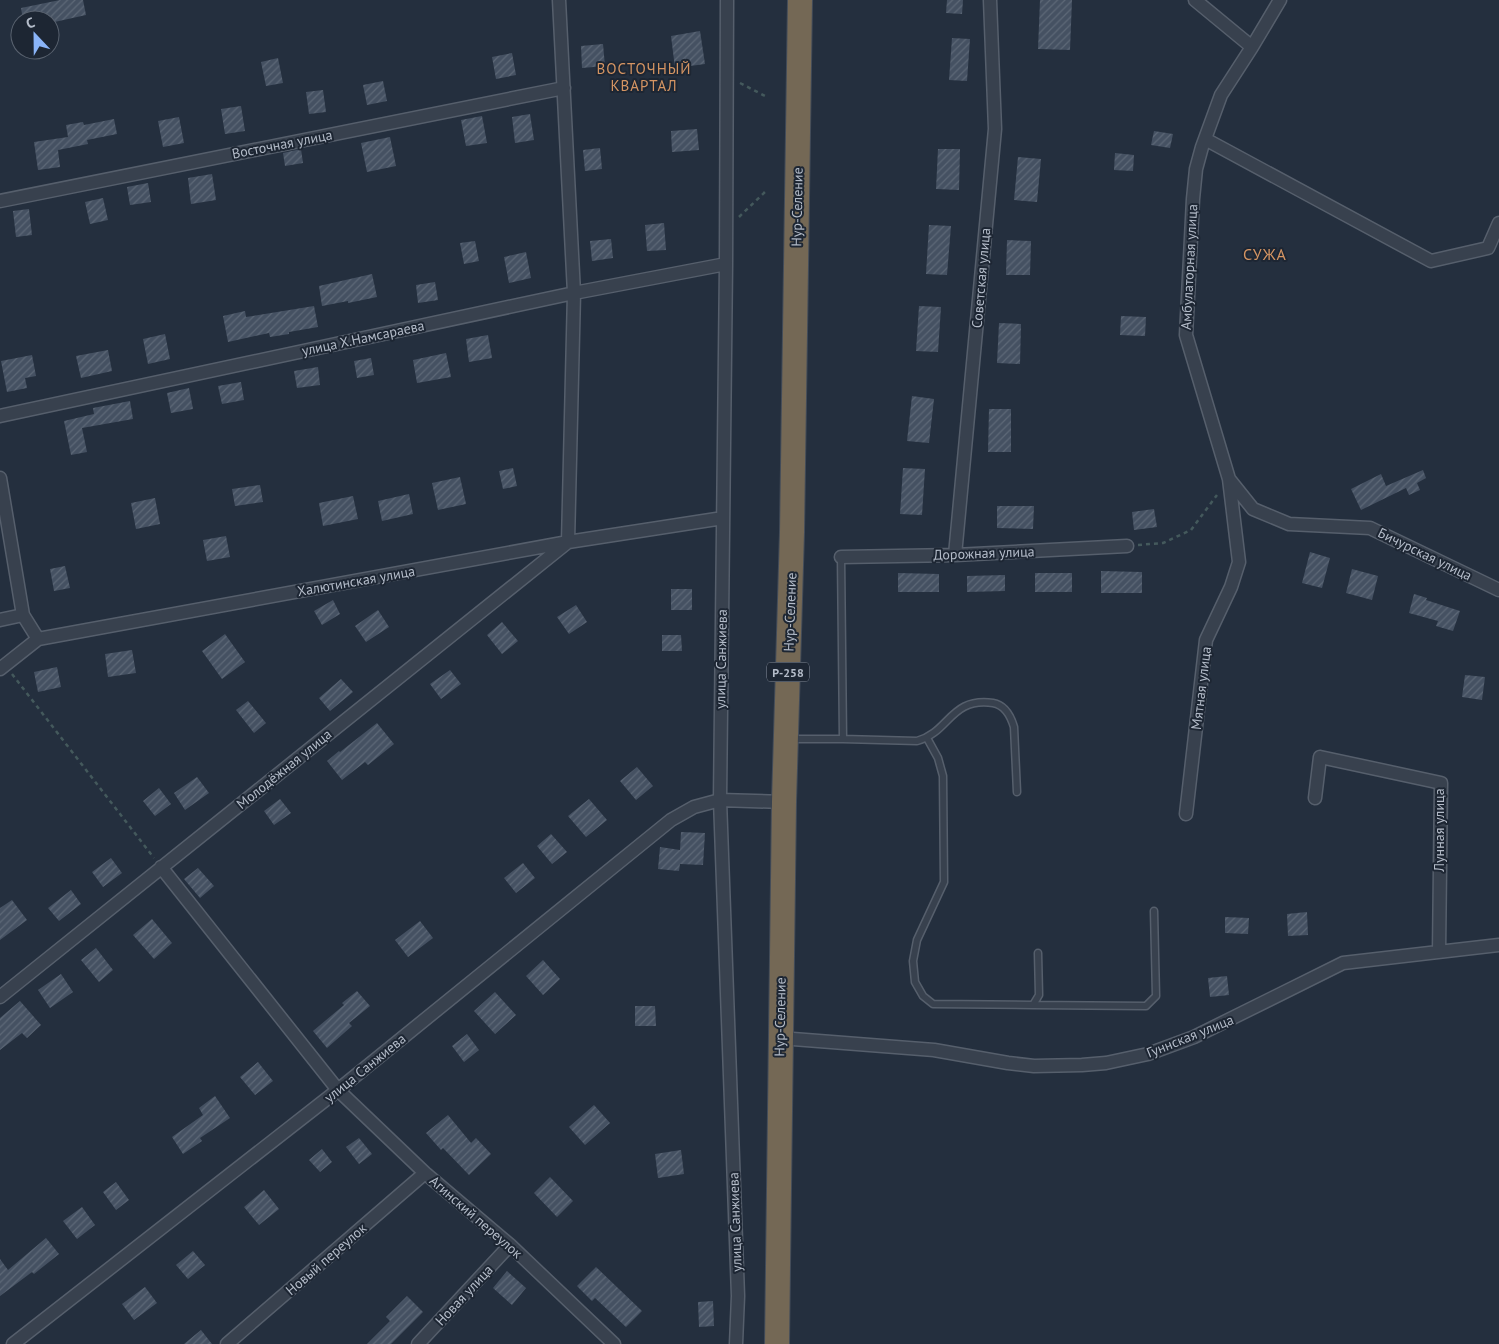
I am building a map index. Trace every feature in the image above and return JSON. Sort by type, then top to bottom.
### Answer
[{"type":"highway","name":"Нур-Селение","points":[[777,1344],[784,802],[792,532],[800,0]]},
{"type":"street","points":[[559,0],[574,293],[568,542]]},
{"type":"street","name":"улица Санжиева","points":[[727,0],[727,229],[720,800],[738,1296],[736,1344]]},
{"type":"street","name":"Советская улица","points":[[955,555],[995,129],[990,0]]},
{"type":"street","points":[[1195,0],[1252,47]]},
{"type":"street","name":"Амбулаторная улица","points":[[1280,0],[1221,95],[1196,169],[1186,335],[1229,479],[1253,510],[1289,524]]},
{"type":"street","name":"Восточная улица","points":[[0,201],[564,88]]},
{"type":"street","points":[[1205,138],[1431,261],[1488,248],[1499,223]]},
{"type":"street","name":"улица Х.Намсараева","points":[[0,416],[574,293],[726,264]]},
{"type":"street","points":[[0,478],[23,615],[38,639]]},
{"type":"street","name":"Мятная улица","points":[[1186,814],[1206,640],[1239,562],[1229,479]]},
{"type":"street","name":"Халютинская улица","points":[[3,667],[38,639],[568,542],[723,518]]},
{"type":"street","name":"Бичурская улица","points":[[1289,524],[1370,528],[1499,590]]},
{"type":"street","name":"Молодёжная улица","points":[[0,996],[568,542]]},
{"type":"street","name":"Дорожная улица","points":[[841,557],[955,555],[1127,546]]},
{"type":"street","points":[[0,620],[23,615]]},
{"type":"street","name":"Лунная улица","points":[[1315,798],[1320,757],[1441,783],[1439,952]]},
{"type":"street","name":"улица Санжиева","points":[[14,1344],[338,1090],[671,820],[694,807],[720,800],[784,802]]},
{"type":"street","name":"Агинский переулок","points":[[161,866],[338,1090],[425,1173],[510,1246],[614,1344]]},
{"type":"street","name":"Гуннская улица","points":[[780,1038],[934,1050],[1034,1066],[1106,1063],[1148,1054],[1194,1037],[1343,964],[1499,945]]},
{"type":"street","name":"Новый переулок","points":[[227,1344],[425,1173]]},
{"type":"street","name":"Новая улица","points":[[418,1344],[510,1246]]},
{"type":"lane","points":[[841,557],[843,739]]},
{"type":"lane","points":[[786,739],[917,741],[927,738],[936,732],[949,717],[971,703],[997,704],[1005,709],[1013,722],[1017,792]]},
{"type":"lane","points":[[927,738],[938,758],[942,776],[944,882],[917,940],[913,961],[915,982],[923,996],[933,1004],[1146,1006],[1156,996],[1154,911]]},
{"type":"lane","points":[[1033,1005],[1039,995],[1038,953]]},
{"type":"path","points":[[727,78],[766,96]]},
{"type":"path","points":[[727,229],[767,190]]},
{"type":"path","points":[[1127,546],[1163,543],[1191,530],[1229,479]]},
{"type":"path","points":[[3,667],[161,866]]},
{"type":"building","points":[[60,0],[83,0],[86,15],[60,21],[60,10],[21,10],[21,8]]},
{"type":"building","points":[[947,0],[963,0],[962,14],[946,13]]},
{"type":"building","points":[[1040,0],[1072,0],[1070,50],[1038,49]]},
{"type":"building","points":[[700,31],[705,64],[675,68],[671,36]]},
{"type":"building","points":[[952,38],[970,39],[967,81],[949,80]]},
{"type":"building","points":[[603,44],[605,66],[582,68],[581,46]]},
{"type":"building","points":[[512,53],[516,75],[496,79],[492,57]]},
{"type":"building","points":[[278,58],[283,83],[266,86],[261,62]]},
{"type":"building","points":[[383,81],[387,101],[367,105],[363,85]]},
{"type":"building","points":[[323,90],[326,112],[309,114],[306,92]]},
{"type":"building","points":[[241,106],[245,131],[225,134],[221,109]]},
{"type":"building","points":[[530,114],[534,140],[515,143],[512,117]]},
{"type":"building","points":[[482,116],[487,143],[466,146],[461,120]]},
{"type":"building","points":[[179,117],[184,143],[163,147],[158,121]]},
{"type":"building","points":[[114,119],[117,134],[87,140],[88,144],[58,150],[60,167],[38,170],[34,142],[68,137],[66,125],[83,122],[84,125]]},
{"type":"building","points":[[697,129],[699,150],[672,152],[671,131]]},
{"type":"building","points":[[1154,131],[1173,134],[1170,148],[1151,145]]},
{"type":"building","points":[[390,137],[396,166],[367,172],[361,143]]},
{"type":"building","points":[[600,148],[602,169],[585,171],[583,150]]},
{"type":"building","points":[[301,149],[303,163],[285,166],[283,153]]},
{"type":"building","points":[[938,149],[960,149],[959,190],[936,189]]},
{"type":"building","points":[[1115,153],[1134,155],[1133,171],[1114,170]]},
{"type":"building","points":[[1018,157],[1041,159],[1037,202],[1014,200]]},
{"type":"building","points":[[212,174],[216,200],[191,204],[188,178]]},
{"type":"building","points":[[148,183],[151,202],[130,205],[127,187]]},
{"type":"building","points":[[103,198],[108,220],[90,224],[85,202]]},
{"type":"building","points":[[29,209],[32,235],[16,237],[13,211]]},
{"type":"building","points":[[664,223],[666,250],[647,251],[645,225]]},
{"type":"building","points":[[929,225],[951,226],[947,275],[926,274]]},
{"type":"building","points":[[611,239],[613,258],[592,261],[590,241]]},
{"type":"building","points":[[1007,240],[1031,241],[1030,275],[1006,275]]},
{"type":"building","points":[[475,241],[479,261],[464,264],[460,243]]},
{"type":"building","points":[[526,252],[531,278],[509,283],[504,257]]},
{"type":"building","points":[[372,274],[377,297],[322,306],[319,286]]},
{"type":"building","points":[[435,282],[438,300],[418,303],[416,285]]},
{"type":"building","points":[[314,306],[318,327],[270,337],[269,333],[228,342],[223,316],[245,311],[246,317]]},
{"type":"building","points":[[919,306],[941,307],[938,352],[916,351]]},
{"type":"building","points":[[1121,316],[1146,317],[1145,336],[1120,335]]},
{"type":"building","points":[[999,323],[1021,324],[1020,364],[997,363]]},
{"type":"building","points":[[165,334],[170,359],[148,364],[143,339]]},
{"type":"building","points":[[488,335],[492,358],[469,362],[466,339]]},
{"type":"building","points":[[108,350],[112,371],[81,378],[76,356]]},
{"type":"building","points":[[446,353],[451,377],[417,383],[413,360]]},
{"type":"building","points":[[32,355],[36,376],[25,378],[27,388],[7,392],[1,361]]},
{"type":"building","points":[[371,358],[374,375],[357,378],[354,361]]},
{"type":"building","points":[[318,367],[320,385],[297,388],[294,371]]},
{"type":"building","points":[[241,382],[244,400],[222,404],[218,386]]},
{"type":"building","points":[[189,388],[193,409],[171,413],[167,393]]},
{"type":"building","points":[[912,396],[934,399],[929,443],[907,441]]},
{"type":"building","points":[[130,401],[133,419],[82,428],[87,452],[71,455],[64,421],[94,414],[93,408]]},
{"type":"building","points":[[989,409],[1011,409],[1011,452],[988,452]]},
{"type":"building","points":[[513,468],[517,486],[503,489],[499,471]]},
{"type":"building","points":[[903,468],[925,469],[922,515],[900,514]]},
{"type":"building","points":[[1423,470],[1426,478],[1417,483],[1420,490],[1409,495],[1406,488],[1361,510],[1351,489],[1381,474],[1386,486]]},
{"type":"building","points":[[460,477],[466,504],[438,510],[432,483]]},
{"type":"building","points":[[260,485],[263,502],[235,506],[232,489]]},
{"type":"building","points":[[409,494],[413,514],[382,521],[378,501]]},
{"type":"building","points":[[353,496],[358,519],[323,526],[319,503]]},
{"type":"building","points":[[155,498],[160,524],[136,529],[131,503]]},
{"type":"building","points":[[997,506],[1034,506],[1033,529],[997,528]]},
{"type":"building","points":[[1154,509],[1157,527],[1134,530],[1132,512]]},
{"type":"building","points":[[226,536],[230,557],[207,561],[203,540]]},
{"type":"building","points":[[1310,552],[1330,558],[1322,588],[1302,583]]},
{"type":"building","points":[[65,566],[70,588],[54,591],[50,569]]},
{"type":"building","points":[[1352,569],[1378,576],[1372,600],[1346,593]]},
{"type":"building","points":[[1101,571],[1142,572],[1142,593],[1101,593]]},
{"type":"building","points":[[898,573],[939,574],[939,592],[898,592]]},
{"type":"building","points":[[1035,573],[1072,573],[1072,592],[1035,592]]},
{"type":"building","points":[[1005,575],[1005,591],[967,592],[967,576]]},
{"type":"building","points":[[671,589],[692,589],[692,610],[671,610]]},
{"type":"building","points":[[1414,594],[1460,611],[1453,631],[1436,626],[1438,621],[1409,613]]},
{"type":"building","points":[[333,600],[340,614],[322,625],[314,611]]},
{"type":"building","points":[[576,605],[587,622],[569,634],[557,617]]},
{"type":"building","points":[[378,610],[389,627],[366,642],[355,626]]},
{"type":"building","points":[[502,622],[518,641],[502,654],[487,635]]},
{"type":"building","points":[[225,634],[245,662],[222,679],[202,651]]},
{"type":"building","points":[[662,635],[681,635],[682,651],[662,651]]},
{"type":"building","points":[[132,650],[136,673],[108,677],[105,654]]},
{"type":"building","points":[[57,667],[61,687],[38,692],[34,672]]},
{"type":"building","points":[[450,670],[461,684],[441,699],[430,684]]},
{"type":"building","points":[[1465,675],[1485,677],[1482,700],[1462,697]]},
{"type":"building","points":[[341,679],[353,692],[330,711],[319,698]]},
{"type":"building","points":[[248,701],[266,723],[254,733],[236,710]]},
{"type":"building","points":[[377,723],[394,744],[368,765],[365,762],[342,780],[327,761]]},
{"type":"building","points":[[637,767],[653,786],[636,800],[620,781]]},
{"type":"building","points":[[197,777],[209,793],[185,810],[174,793]]},
{"type":"building","points":[[159,788],[171,804],[155,816],[143,801]]},
{"type":"building","points":[[280,799],[291,813],[274,825],[264,811]]},
{"type":"building","points":[[589,799],[607,820],[586,837],[568,816]]},
{"type":"building","points":[[681,832],[705,833],[703,865],[680,864],[679,871],[658,869],[660,847],[680,850]]},
{"type":"building","points":[[551,834],[567,852],[552,864],[537,846]]},
{"type":"building","points":[[111,858],[122,873],[103,887],[92,872]]},
{"type":"building","points":[[523,863],[535,878],[516,893],[504,878]]},
{"type":"building","points":[[198,868],[214,886],[200,898],[184,879]]},
{"type":"building","points":[[71,890],[81,904],[59,921],[48,908]]},
{"type":"building","points":[[12,900],[27,920],[0,940],[0,908]]},
{"type":"building","points":[[1307,912],[1308,935],[1288,936],[1287,914]]},
{"type":"building","points":[[1225,917],[1249,918],[1248,934],[1225,933]]},
{"type":"building","points":[[152,919],[172,943],[154,959],[133,935]]},
{"type":"building","points":[[420,921],[433,938],[408,957],[395,940]]},
{"type":"building","points":[[96,948],[113,970],[99,982],[81,960]]},
{"type":"building","points":[[543,960],[560,979],[543,995],[526,976]]},
{"type":"building","points":[[61,974],[73,992],[50,1008],[38,990]]},
{"type":"building","points":[[1227,976],[1229,995],[1210,997],[1208,978]]},
{"type":"building","points":[[357,991],[370,1006],[349,1023],[352,1026],[327,1048],[313,1031],[344,1005],[342,1003]]},
{"type":"building","points":[[495,992],[516,1015],[495,1034],[474,1011]]},
{"type":"building","points":[[20,1001],[41,1025],[27,1038],[22,1033],[0,1050],[0,1018]]},
{"type":"building","points":[[635,1006],[655,1006],[656,1026],[635,1026]]},
{"type":"building","points":[[467,1034],[479,1050],[464,1062],[452,1046]]},
{"type":"building","points":[[258,1062],[273,1081],[255,1095],[240,1077]]},
{"type":"building","points":[[215,1096],[230,1118],[200,1138],[202,1141],[183,1154],[172,1137],[203,1115],[199,1108]]},
{"type":"building","points":[[594,1105],[610,1123],[585,1145],[569,1127]]},
{"type":"building","points":[[448,1115],[471,1143],[476,1138],[491,1154],[469,1175],[443,1148],[441,1150],[426,1133]]},
{"type":"building","points":[[359,1138],[372,1154],[359,1164],[346,1147]]},
{"type":"building","points":[[322,1149],[332,1162],[320,1172],[309,1160]]},
{"type":"building","points":[[681,1150],[684,1174],[658,1178],[655,1154]]},
{"type":"building","points":[[550,1177],[573,1201],[557,1217],[534,1193]]},
{"type":"building","points":[[116,1182],[129,1200],[116,1210],[103,1192]]},
{"type":"building","points":[[264,1190],[279,1209],[259,1225],[244,1207]]},
{"type":"building","points":[[82,1207],[95,1225],[77,1239],[63,1221]]},
{"type":"building","points":[[46,1238],[59,1254],[34,1274],[32,1272],[0,1296],[0,1259],[8,1270]]},
{"type":"building","points":[[193,1251],[205,1265],[188,1279],[176,1265]]},
{"type":"building","points":[[596,1267],[642,1311],[626,1327],[595,1298],[592,1301],[577,1286]]},
{"type":"building","points":[[507,1271],[526,1288],[512,1305],[493,1288]]},
{"type":"building","points":[[145,1287],[157,1303],[134,1320],[122,1304]]},
{"type":"building","points":[[407,1296],[423,1312],[391,1344],[367,1344],[390,1321],[386,1317]]},
{"type":"building","points":[[713,1301],[714,1326],[699,1327],[698,1302]]},
{"type":"building","points":[[201,1330],[212,1344],[184,1344]]},
{"type":"district","name":"ВОСТОЧНЫЙ КВАРТАЛ","points":[[644,76]]},
{"type":"district","name":"СУЖА","points":[[1265,254]]}]
